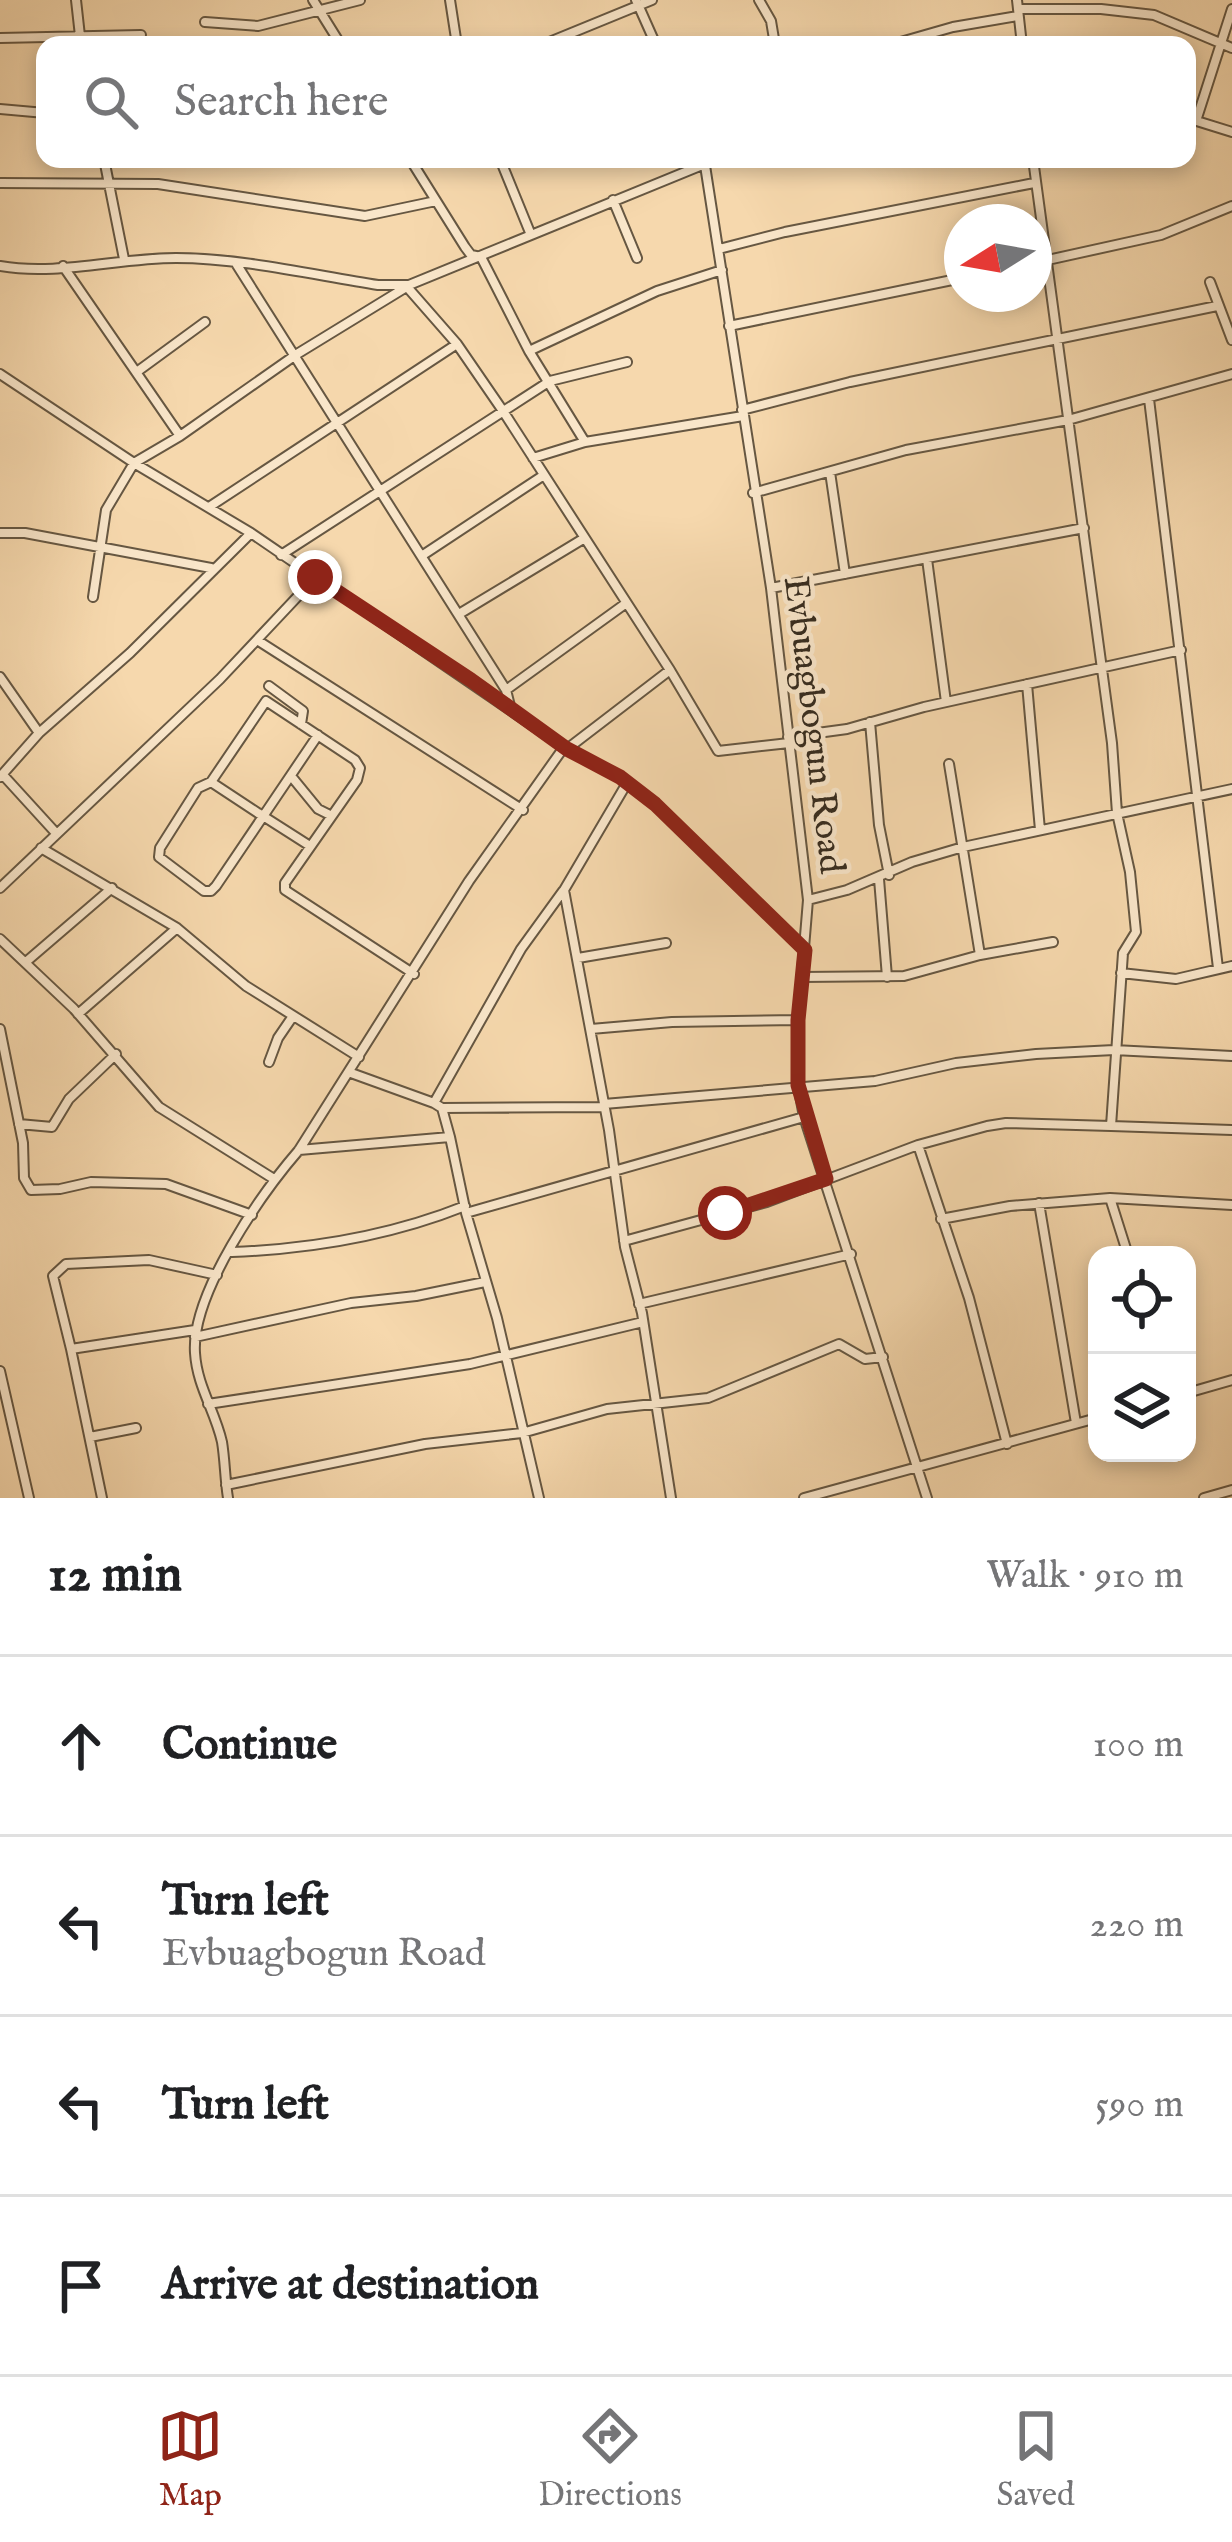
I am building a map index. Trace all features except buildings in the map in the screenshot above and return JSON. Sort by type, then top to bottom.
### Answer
[{"type":"street","points":[[76,0],[80,36]]},
{"type":"street","points":[[313,0],[335,36]]},
{"type":"street","points":[[205,22],[258,26],[360,0]]},
{"type":"street","points":[[450,0],[456,36]]},
{"type":"street","points":[[562,36],[652,0]]},
{"type":"street","points":[[759,0],[774,36]]},
{"type":"street","points":[[636,3],[652,36]]},
{"type":"street","points":[[922,36],[1018,8],[1101,9],[1154,15],[1232,47]]},
{"type":"street","points":[[1196,106],[1232,9]]},
{"type":"street","points":[[124,36],[141,34]]},
{"type":"street","points":[[0,38],[36,39]]},
{"type":"street","points":[[0,109],[36,111]]},
{"type":"street","points":[[1196,121],[1232,132]]},
{"type":"street","points":[[107,168],[124,260]]},
{"type":"street","points":[[416,168],[471,255],[482,257]]},
{"type":"street","points":[[504,168],[531,236]]},
{"type":"street","points":[[93,597],[106,510],[134,463],[408,286],[688,168]]},
{"type":"street","name":"Evbuagbogun Road","points":[[705,168],[771,588],[808,900],[798,1085],[804,1117],[927,1498]]},
{"type":"street","points":[[1033,168],[1038,204]]},
{"type":"street","points":[[0,183],[158,184],[349,215],[393,212],[436,201]]},
{"type":"street","points":[[719,249],[1034,183]]},
{"type":"street","points":[[613,200],[637,258]]},
{"type":"street","points":[[1052,260],[1161,235],[1232,206]]},
{"type":"street","points":[[482,257],[529,351],[585,442]]},
{"type":"street","points":[[0,266],[48,270],[182,258],[408,286],[457,344],[502,411],[718,752],[847,729],[1181,650]]},
{"type":"street","points":[[236,264],[423,555],[506,690],[511,707]]},
{"type":"street","points":[[63,266],[180,436]]},
{"type":"street","points":[[529,351],[657,291],[722,269]]},
{"type":"street","points":[[729,326],[944,282]]},
{"type":"street","points":[[1210,282],[1232,340]]},
{"type":"street","points":[[1052,296],[1136,932],[1123,953],[1111,1126]]},
{"type":"street","points":[[533,458],[585,442],[743,413],[1058,337],[1217,306]]},
{"type":"street","points":[[139,371],[205,322]]},
{"type":"street","points":[[209,507],[457,344]]},
{"type":"street","points":[[281,554],[550,380],[627,362]]},
{"type":"street","points":[[0,374],[251,533],[567,749],[627,782],[805,950]]},
{"type":"street","points":[[754,493],[906,451],[1068,420],[1232,374]]},
{"type":"street","points":[[1149,399],[1218,968]]},
{"type":"street","points":[[830,472],[845,574]]},
{"type":"street","points":[[423,555],[544,475]]},
{"type":"street","points":[[771,588],[1084,528]]},
{"type":"street","points":[[0,532],[212,568]]},
{"type":"street","points":[[55,832],[1,776],[39,733],[251,533]]},
{"type":"street","points":[[459,614],[584,539]]},
{"type":"street","points":[[927,559],[946,702]]},
{"type":"street","points":[[0,888],[257,640],[315,577]]},
{"type":"street","points":[[506,690],[625,604]]},
{"type":"street","points":[[257,640],[523,810]]},
{"type":"street","points":[[228,1498],[222,1442],[201,1388],[195,1334],[202,1301],[274,1179],[299,1150],[469,881],[562,750],[670,670]]},
{"type":"street","points":[[0,677],[39,733]]},
{"type":"street","points":[[1028,684],[1040,830]]},
{"type":"street","points":[[269,686],[303,711],[301,724]]},
{"type":"street","points":[[318,735],[216,886],[204,891],[159,857],[198,788],[211,782],[260,704],[273,703],[355,760],[360,769],[285,883],[285,890],[414,974]]},
{"type":"street","points":[[870,722],[884,877],[887,977]]},
{"type":"street","points":[[950,764],[980,955]]},
{"type":"street","points":[[291,776],[318,809],[330,815]]},
{"type":"street","points":[[211,782],[310,846]]},
{"type":"street","points":[[536,1497],[506,1355],[438,1106],[521,949],[564,890],[627,782]]},
{"type":"street","points":[[808,900],[963,847],[1232,789]]},
{"type":"street","points":[[41,848],[177,928],[246,986],[358,1057]]},
{"type":"street","points":[[27,962],[112,888]]},
{"type":"street","points":[[564,890],[671,1498]]},
{"type":"street","points":[[78,1014],[177,928]]},
{"type":"street","points":[[0,939],[116,1054],[159,1107],[274,1179]]},
{"type":"street","points":[[802,977],[887,977],[1053,942]]},
{"type":"street","points":[[578,958],[667,943]]},
{"type":"street","points":[[1121,974],[1176,979],[1232,965]]},
{"type":"street","points":[[269,1062],[293,1016]]},
{"type":"street","points":[[591,1029],[798,1020]]},
{"type":"street","points":[[0,1029],[20,1124],[24,1178],[31,1190],[92,1182],[166,1184],[252,1215]]},
{"type":"street","points":[[350,1072],[438,1106],[605,1106],[875,1081],[956,1063],[1036,1054],[1114,1050],[1232,1056]]},
{"type":"street","points":[[20,1124],[52,1127],[69,1099],[116,1054]]},
{"type":"street","points":[[230,1252],[368,1238],[616,1173],[804,1117]]},
{"type":"street","points":[[624,1241],[767,1202],[918,1145],[1006,1123],[1232,1130]]},
{"type":"street","points":[[299,1150],[450,1137]]},
{"type":"street","points":[[918,1145],[969,1298],[1006,1444]]},
{"type":"street","points":[[940,1219],[1040,1203],[1110,1198],[1232,1205]]},
{"type":"street","points":[[1110,1198],[1125,1246]]},
{"type":"street","points":[[1040,1203],[1076,1423]]},
{"type":"street","points":[[639,1304],[851,1255]]},
{"type":"street","points":[[103,1498],[53,1276],[66,1264],[149,1260],[217,1275]]},
{"type":"street","points":[[71,1349],[195,1334],[485,1282]]},
{"type":"street","points":[[208,1404],[470,1364],[643,1322]]},
{"type":"street","points":[[226,1485],[425,1444],[522,1433],[607,1409],[708,1398],[839,1344],[865,1359],[883,1357]]},
{"type":"street","points":[[0,1371],[4,1409],[29,1498]]},
{"type":"street","points":[[1196,1390],[1232,1380]]},
{"type":"street","points":[[804,1498],[1088,1420]]},
{"type":"street","points":[[90,1437],[136,1428]]},
{"type":"street","points":[[1204,1498],[1232,1490]]},
{"type":"route","points":[[315,577],[567,749],[620,777],[655,804],[805,950],[798,1085],[826,1179],[725,1213]]}]
